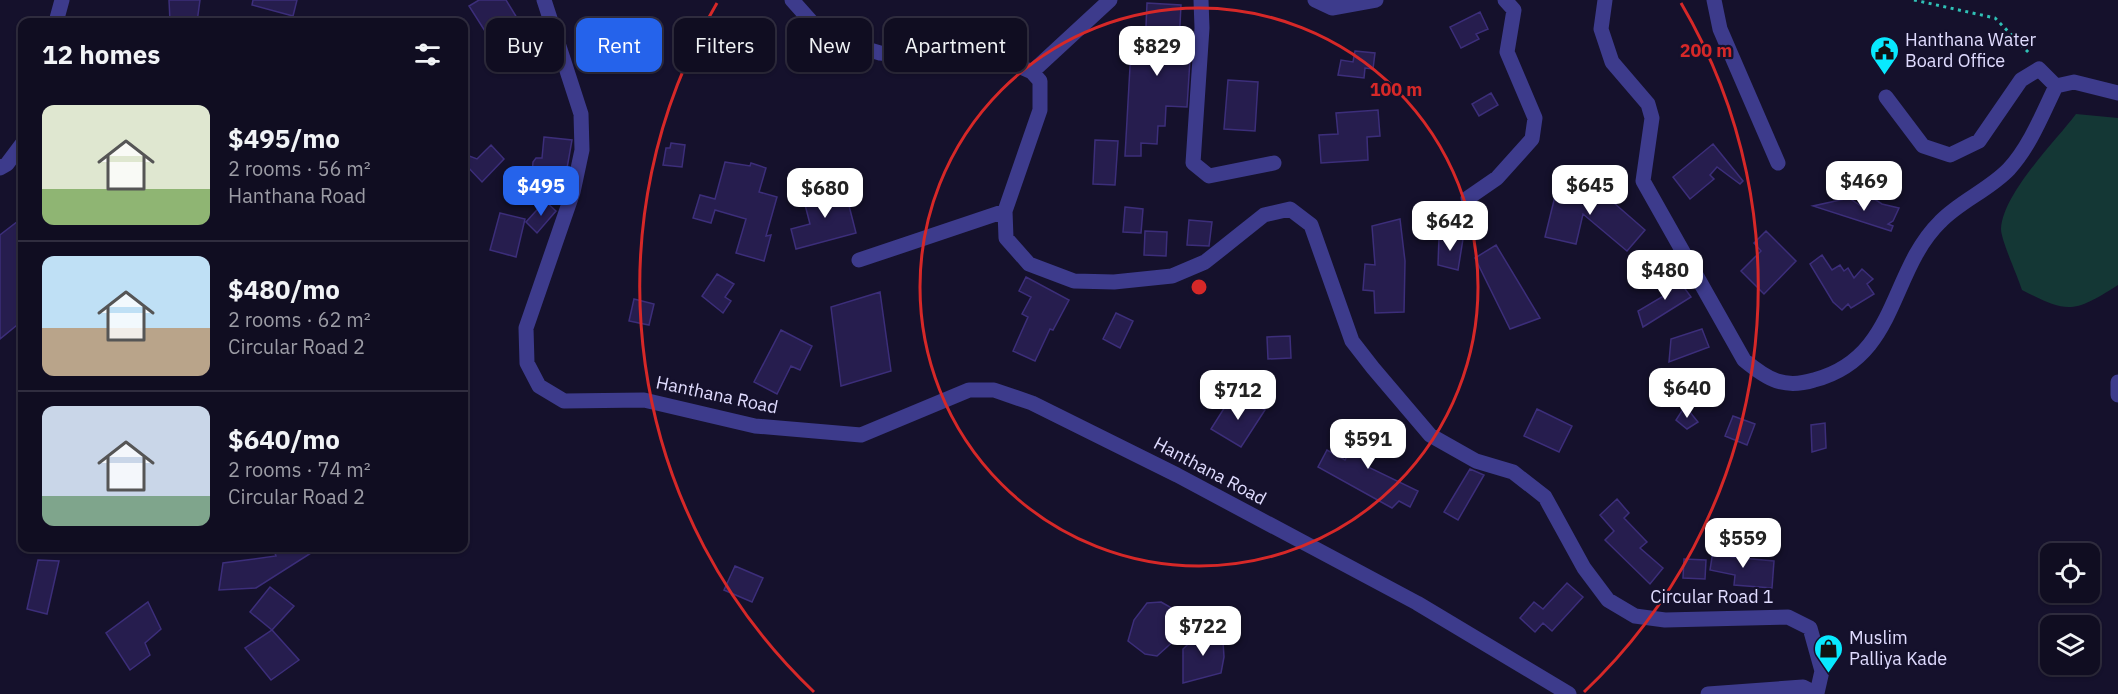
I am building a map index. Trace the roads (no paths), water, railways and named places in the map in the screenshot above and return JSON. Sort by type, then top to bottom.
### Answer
[{"type":"street","points":[[57,18],[62,0]]},
{"type":"street","name":"Hanthana Road","points":[[544,0],[581,114],[582,150],[573,192],[526,328],[527,363],[539,386],[564,401],[644,400],[755,426],[861,435],[969,390],[994,390],[1032,403],[1177,476],[1417,603],[1569,694]]},
{"type":"street","points":[[792,0],[825,37],[880,53],[943,59],[986,51],[1032,72],[1110,0]]},
{"type":"street","points":[[1201,0],[1202,28],[1193,163],[1209,176],[1274,163]]},
{"type":"street","points":[[1315,0],[1332,8],[1377,0]]},
{"type":"street","points":[[1468,198],[1497,178],[1532,139],[1535,118],[1507,51],[1514,10],[1505,0]]},
{"type":"street","points":[[1605,0],[1601,29],[1612,62],[1648,104],[1652,118],[1643,181],[1744,360],[1766,378],[1797,385],[1834,375],[1856,360],[1886,321],[1919,251],[1939,222],[2008,170],[2028,144],[2056,86]]},
{"type":"street","points":[[1714,0],[1720,29],[1778,163]]},
{"type":"street","points":[[1886,97],[1923,146],[1950,155],[1979,141],[2021,80],[2039,69],[2056,86]]},
{"type":"street","name":"Circular Road 1","points":[[1032,72],[1040,81],[1040,110],[1005,211],[1006,238],[1029,264],[1074,281],[1114,282],[1172,276],[1205,262],[1264,215],[1290,209],[1311,225],[1352,341],[1366,359],[1430,435],[1476,461],[1513,472],[1545,497],[1584,568],[1608,600],[1635,616],[1665,620],[1788,617],[1810,628],[1822,671],[1817,694]]},
{"type":"street","points":[[2056,86],[2074,82],[2118,93]]},
{"type":"street","points":[[0,168],[7,164],[18,149]]},
{"type":"street","points":[[859,260],[1005,211]]},
{"type":"street","points":[[2118,382],[2118,395]]},
{"type":"street","points":[[1708,694],[1803,687],[1817,694]]},
{"type":"place","name":"Hanthana Water Board Office","points":[[1884,76]]},
{"type":"place","name":"Muslim Palliya Kade","points":[[1828,674]]}]
